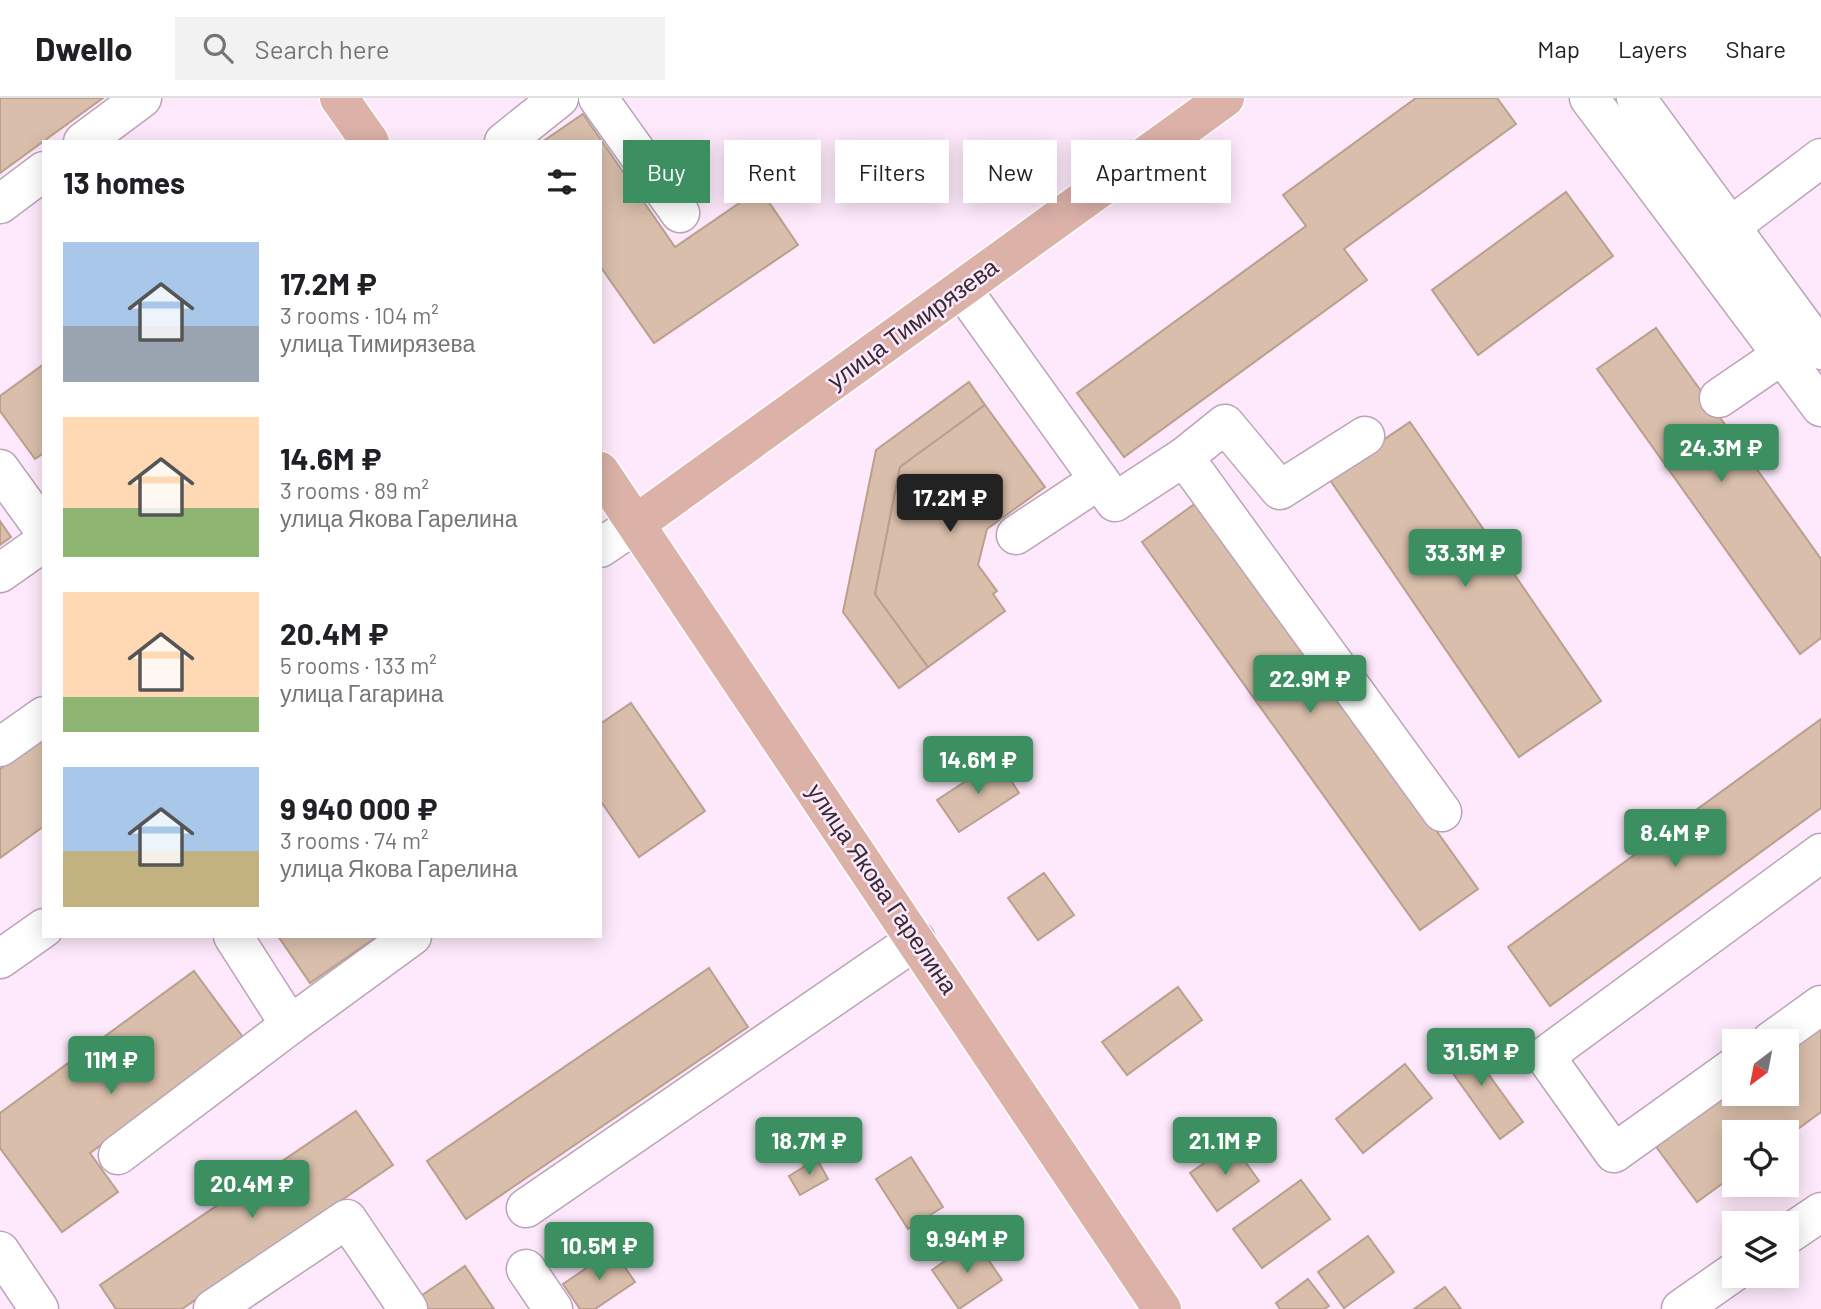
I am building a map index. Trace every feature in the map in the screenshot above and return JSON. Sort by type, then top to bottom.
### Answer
[{"type":"main road","points":[[339,98],[369,140]]},
{"type":"main road","name":"улица Тимирязева","points":[[637,523],[1225,98]]},
{"type":"main road","name":"улица Якова Гарелина","points":[[602,474],[1162,1309]]},
{"type":"street","points":[[86,140],[142,98]]},
{"type":"street","points":[[506,140],[559,98]]},
{"type":"street","points":[[598,98],[680,213]]},
{"type":"street","points":[[1589,98],[1821,407]]},
{"type":"street","points":[[1636,98],[1821,350]]},
{"type":"street","points":[[1730,227],[1821,158]]},
{"type":"street","points":[[0,204],[42,172]]},
{"type":"street","points":[[962,289],[1115,502],[1184,457],[1225,424],[1280,490],[1365,436]]},
{"type":"street","points":[[1718,398],[1782,355]]},
{"type":"street","points":[[1184,457],[1442,812]]},
{"type":"street","points":[[0,469],[42,527]]},
{"type":"street","points":[[1016,536],[1099,480]]},
{"type":"street","name":"улица Тимирязева","points":[[602,547],[637,523]]},
{"type":"street","points":[[0,573],[42,543]]},
{"type":"street","points":[[0,747],[42,717]]},
{"type":"street","points":[[1722,1076],[1614,1153],[1545,1056],[1821,853]]},
{"type":"street","points":[[0,959],[42,929]]},
{"type":"street","points":[[234,938],[290,1025]]},
{"type":"street","points":[[118,1155],[409,938]]},
{"type":"street","points":[[526,1208],[915,940]]},
{"type":"street","points":[[1788,1029],[1821,1005]]},
{"type":"street","points":[[1799,1228],[1821,1212]]},
{"type":"street","points":[[214,1309],[346,1219],[408,1309]]},
{"type":"street","points":[[0,1251],[39,1309]]},
{"type":"street","points":[[526,1269],[553,1309]]},
{"type":"street","points":[[1681,1309],[1722,1280]]},
{"type":"building","points":[[0,98],[103,98],[42,140],[0,173]]},
{"type":"building","points":[[1416,98],[1497,98],[1516,124],[1344,249],[1367,280],[1124,457],[1077,393],[1306,226],[1283,195]]},
{"type":"building","points":[[583,114],[601,140],[545,140]]},
{"type":"building","points":[[602,141],[623,172],[623,203],[645,203],[675,247],[739,203],[770,203],[798,245],[654,343],[602,269]]},
{"type":"building","points":[[1566,192],[1613,256],[1478,355],[1432,290]]},
{"type":"building","points":[[1656,328],[1821,559],[1821,638],[1800,654],[1597,369]]},
{"type":"building","points":[[42,365],[42,454],[35,459],[0,411],[0,396]]},
{"type":"building","points":[[969,382],[985,405],[900,467],[875,594],[928,667],[899,688],[843,612],[876,450]]},
{"type":"building","points":[[985,405],[1045,487],[987,529],[978,565],[997,591],[993,594],[1005,611],[928,667],[875,594],[900,467]]},
{"type":"building","points":[[1410,422],[1601,701],[1519,757],[1328,477]]},
{"type":"building","points":[[1200,500],[1478,889],[1420,930],[1142,542]]},
{"type":"building","points":[[0,521],[11,537],[0,545]]},
{"type":"building","points":[[631,703],[705,811],[639,857],[602,803],[602,723]]},
{"type":"building","points":[[1821,719],[1821,808],[1550,1006],[1508,947]]},
{"type":"building","points":[[42,738],[42,827],[0,858],[0,769]]},
{"type":"building","points":[[998,760],[1019,793],[959,832],[937,800]]},
{"type":"building","points":[[1044,873],[1074,915],[1038,940],[1008,898]]},
{"type":"building","points":[[279,938],[375,938],[310,983]]},
{"type":"building","points":[[709,968],[748,1027],[466,1219],[427,1161]]},
{"type":"building","points":[[194,971],[245,1040],[90,1153],[118,1192],[62,1232],[0,1148],[0,1113]]},
{"type":"building","points":[[1178,987],[1202,1020],[1127,1075],[1102,1042]]},
{"type":"building","points":[[1821,1023],[1821,1112],[1799,1128],[1799,1120],[1722,1120],[1722,1184],[1697,1202],[1654,1144],[1722,1095],[1722,1106],[1799,1106],[1799,1039]]},
{"type":"building","points":[[1462,1038],[1523,1122],[1500,1139],[1439,1054]]},
{"type":"building","points":[[1405,1064],[1432,1098],[1363,1153],[1336,1119]]},
{"type":"building","points":[[356,1111],[393,1165],[182,1309],[116,1309],[100,1285]]},
{"type":"building","points":[[1232,1143],[1259,1181],[1217,1211],[1190,1173]]},
{"type":"building","points":[[911,1157],[943,1207],[908,1229],[876,1179]]},
{"type":"building","points":[[817,1159],[828,1179],[800,1195],[789,1176]]},
{"type":"building","points":[[1301,1180],[1330,1219],[1262,1268],[1233,1229]]},
{"type":"building","points":[[1368,1236],[1394,1272],[1344,1308],[1318,1272]]},
{"type":"building","points":[[975,1240],[1002,1280],[959,1309],[932,1270]]},
{"type":"building","points":[[613,1250],[635,1282],[595,1309],[580,1309],[563,1284]]},
{"type":"building","points":[[465,1266],[494,1309],[417,1309],[412,1302]]},
{"type":"building","points":[[1308,1279],[1329,1306],[1324,1309],[1280,1309],[1276,1303]]},
{"type":"building","points":[[1445,1287],[1461,1309],[1414,1309]]}]
